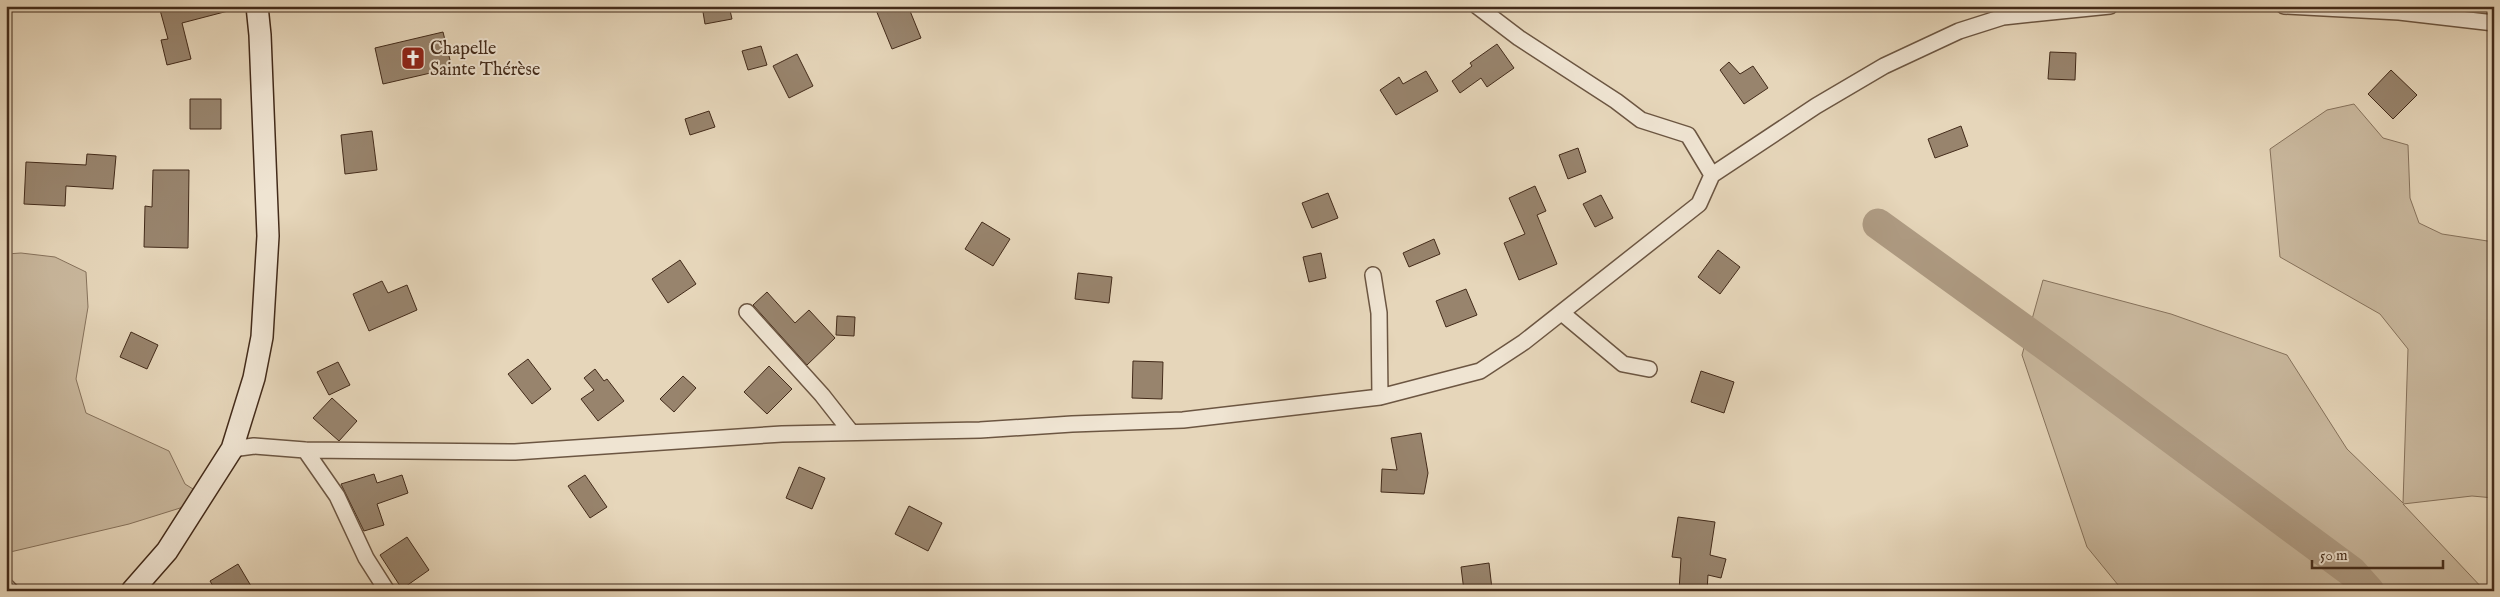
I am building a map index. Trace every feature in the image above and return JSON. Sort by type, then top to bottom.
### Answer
[{"type":"main road","points":[[132,591],[167,551],[232,449],[255,370],[262,337],[268,236],[260,35],[257,6]]},
{"type":"street","points":[[1477,6],[1519,38],[1616,101],[1641,120],[1688,135],[1712,176]]},
{"type":"street","points":[[232,449],[254,446],[305,450],[514,452],[782,434],[980,430],[1183,420],[1380,397],[1480,371],[1524,342],[1699,204],[1712,176],[1816,106],[1884,66],[1959,31],[2003,17],[2110,6]]},
{"type":"street","points":[[2284,6],[2399,12],[2494,23]]},
{"type":"street","points":[[1374,275],[1379,313],[1380,397]]},
{"type":"street","points":[[747,312],[822,395],[851,432]]},
{"type":"street","points":[[1562,313],[1624,364],[1649,370]]},
{"type":"street","points":[[305,450],[337,496],[366,558],[387,591]]},
{"type":"street","points":[[6,586],[11,591]]},
{"type":"shaded area","points":[[2354,104],[2383,138],[2408,145],[2410,198],[2419,223],[2442,234],[2494,242],[2494,498],[2472,496],[2403,504],[2485,591],[2123,591],[2087,547],[2022,355],[2043,280],[2171,314],[2287,355],[2347,449],[2403,503],[2408,349],[2380,314],[2280,257],[2270,149],[2327,110]]},
{"type":"shaded area","points":[[21,253],[55,257],[86,272],[88,307],[76,379],[86,413],[169,451],[185,484],[209,499],[129,524],[6,553],[6,254]]},
{"type":"building","points":[[176,6],[227,6],[228,11],[182,23],[191,59],[167,65],[161,40],[168,39],[160,10]]},
{"type":"building","points":[[702,6],[729,6],[732,19],[705,24]]},
{"type":"building","points":[[885,6],[908,6],[921,38],[892,49],[876,10]]},
{"type":"building","name":"Chapelle Sainte Thérèse","points":[[443,32],[452,68],[383,84],[375,48]]},
{"type":"building","points":[[1497,44],[1514,68],[1487,87],[1481,78],[1460,93],[1452,81],[1472,66],[1470,63]]},
{"type":"building","points":[[761,46],[767,65],[748,70],[742,51]]},
{"type":"building","points":[[2050,52],[2076,53],[2075,80],[2048,79]]},
{"type":"building","points":[[797,54],[813,86],[789,98],[773,66]]},
{"type":"building","points":[[1729,62],[1740,74],[1753,66],[1768,88],[1744,104],[1720,70]]},
{"type":"building","points":[[2391,70],[2417,95],[2393,119],[2368,94]]},
{"type":"building","points":[[1426,71],[1438,91],[1396,115],[1380,90],[1399,77],[1403,84]]},
{"type":"building","points":[[190,99],[221,99],[221,129],[190,129]]},
{"type":"building","points":[[709,111],[715,127],[690,135],[685,119]]},
{"type":"building","points":[[1961,126],[1968,146],[1935,158],[1928,139]]},
{"type":"building","points":[[372,131],[377,170],[345,174],[341,135]]},
{"type":"building","points":[[1578,148],[1586,172],[1568,179],[1559,155]]},
{"type":"building","points":[[87,154],[116,156],[113,189],[66,186],[65,206],[24,204],[26,162],[86,165]]},
{"type":"building","points":[[153,170],[189,170],[188,248],[144,247],[145,206],[152,207]]},
{"type":"building","points":[[1535,186],[1546,211],[1537,215],[1557,264],[1519,280],[1504,243],[1525,234],[1509,198]]},
{"type":"building","points":[[1328,193],[1338,218],[1312,228],[1302,203]]},
{"type":"building","points":[[1601,195],[1613,218],[1595,227],[1583,204]]},
{"type":"building","points":[[982,222],[1010,239],[993,266],[965,249]]},
{"type":"building","points":[[1434,239],[1440,254],[1409,267],[1403,253]]},
{"type":"building","points":[[1718,250],[1740,267],[1720,294],[1698,277]]},
{"type":"building","points":[[1321,253],[1326,278],[1309,282],[1303,257]]},
{"type":"building","points":[[680,260],[696,284],[668,303],[652,279]]},
{"type":"building","points":[[1078,273],[1112,277],[1109,303],[1075,299]]},
{"type":"building","points":[[382,281],[388,293],[407,285],[417,310],[369,331],[353,294]]},
{"type":"building","points":[[1466,289],[1477,315],[1446,327],[1436,301]]},
{"type":"building","points":[[767,292],[795,323],[809,310],[835,338],[807,365],[753,305]]},
{"type":"building","points":[[837,316],[855,317],[854,336],[836,335]]},
{"type":"building","points":[[131,332],[158,345],[147,369],[120,357]]},
{"type":"building","points":[[528,359],[551,389],[532,404],[508,374]]},
{"type":"building","points":[[1133,361],[1163,362],[1162,399],[1132,398]]},
{"type":"building","points":[[338,362],[350,385],[329,395],[317,372]]},
{"type":"building","points":[[769,366],[792,389],[767,414],[744,392]]},
{"type":"building","points":[[595,369],[604,381],[607,379],[624,401],[598,421],[581,399],[594,390],[584,378]]},
{"type":"building","points":[[1701,371],[1734,382],[1724,413],[1691,402]]},
{"type":"building","points":[[683,376],[696,388],[674,412],[660,399]]},
{"type":"building","points":[[332,398],[357,421],[339,441],[313,418]]},
{"type":"building","points":[[1421,433],[1428,473],[1424,494],[1381,492],[1382,469],[1397,470],[1391,438]]},
{"type":"building","points":[[799,467],[825,478],[812,509],[786,498]]},
{"type":"building","points":[[374,474],[377,483],[402,475],[408,493],[377,504],[384,525],[364,531],[341,484]]},
{"type":"building","points":[[585,475],[607,507],[590,518],[568,486]]},
{"type":"building","points":[[909,506],[942,523],[928,551],[895,534]]},
{"type":"building","points":[[1678,517],[1715,522],[1710,555],[1726,559],[1721,578],[1708,575],[1707,591],[1679,591],[1681,558],[1672,557]]},
{"type":"building","points":[[407,537],[429,570],[402,589],[380,555]]},
{"type":"building","points":[[1489,563],[1492,589],[1464,591],[1461,567]]},
{"type":"building","points":[[238,564],[254,591],[216,591],[210,581]]},
{"type":"waterway","points":[[1878,224],[2059,355],[2352,572],[2369,591]]},
{"type":"place","name":"Chapelle Sainte Thérèse","points":[[413,58]]}]
